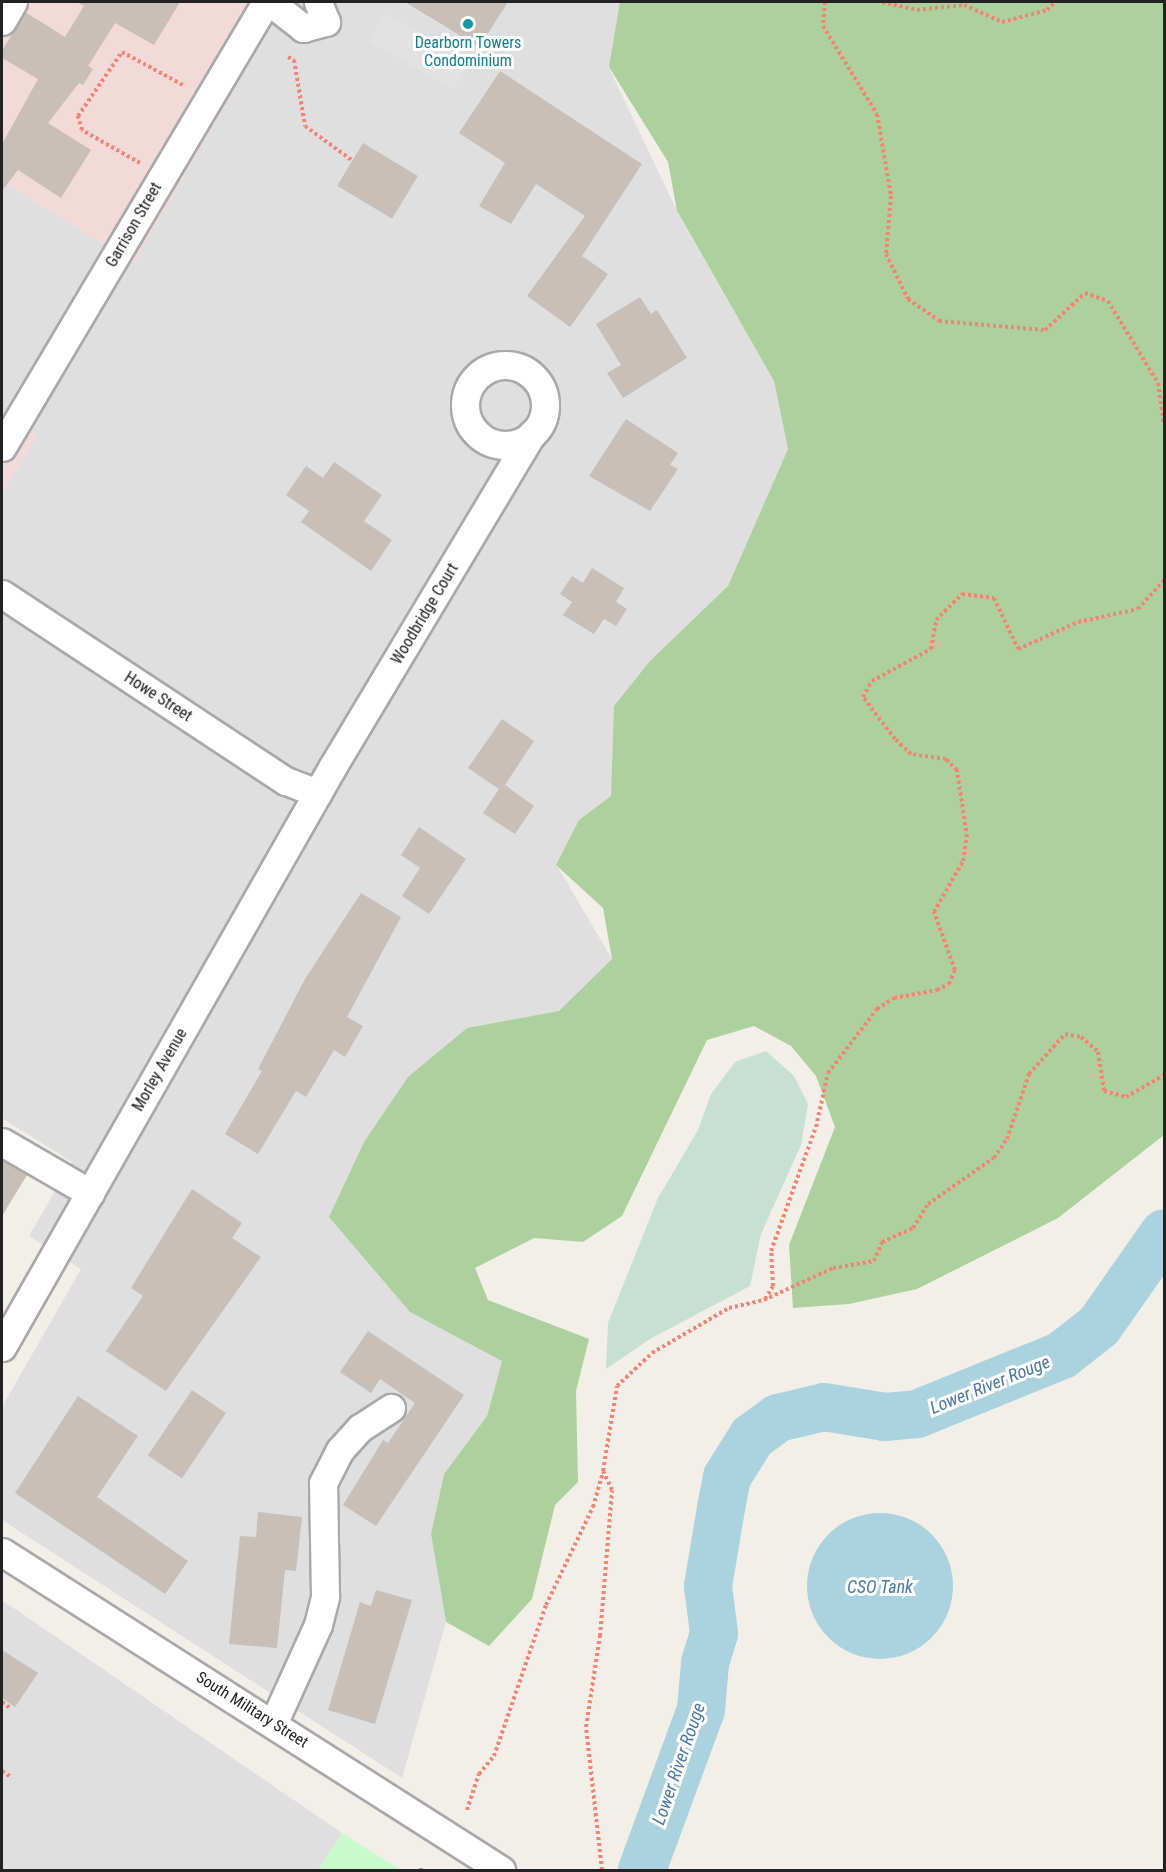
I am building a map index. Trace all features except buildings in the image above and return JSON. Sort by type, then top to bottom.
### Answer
[{"type":"street","points":[[2,21],[13,2]]},
{"type":"street","name":"Garrison Street","points":[[2,447],[266,2]]},
{"type":"street","points":[[277,2],[279,9],[303,28],[326,22],[318,2]]},
{"type":"street","name":"Woodbridge Court","points":[[318,794],[532,434]]},
{"type":"street","name":"Howe Street","points":[[2,594],[286,781],[318,794]]},
{"type":"street","name":"Morley Avenue","points":[[2,1347],[318,794]]},
{"type":"street","points":[[2,1142],[90,1193]]},
{"type":"street","points":[[273,1724],[318,1625],[325,1596],[323,1483],[340,1449],[360,1428],[391,1408]]},
{"type":"street","name":"South Military Street","points":[[2,1552],[501,1870]]},
{"type":"path","points":[[825,2],[823,26],[877,114],[891,196],[886,254],[908,299],[939,321],[1045,330],[1085,293],[1108,301],[1158,384],[1164,425]]},
{"type":"path","points":[[882,2],[917,10],[964,5],[1002,22],[1047,10],[1056,2]]},
{"type":"path","points":[[140,163],[82,130],[78,116],[122,52],[185,86]]},
{"type":"path","points":[[288,57],[294,60],[305,126],[352,161]]},
{"type":"path","points":[[764,1300],[773,1286],[774,1240],[816,1127],[828,1073],[877,1009],[894,998],[937,990],[949,984],[955,970],[934,912],[963,861],[967,837],[957,770],[946,759],[911,754],[895,739],[863,697],[872,681],[931,649],[936,620],[962,594],[994,598],[1011,624],[1012,644],[1018,649],[1078,622],[1138,609],[1164,580]]},
{"type":"path","points":[[467,1810],[479,1774],[494,1756],[546,1605],[593,1507],[603,1471],[617,1386],[688,1329],[729,1308],[764,1300],[833,1268],[874,1261],[882,1242],[913,1228],[928,1204],[980,1171],[1007,1138],[1029,1074],[1065,1034],[1081,1037],[1098,1052],[1104,1091],[1126,1097],[1164,1075]]},
{"type":"path","points":[[602,1870],[586,1727],[600,1636],[612,1490],[603,1471]]},
{"type":"path","points":[[2,1702],[9,1707]]},
{"type":"path","points":[[2,1772],[12,1778]]},
{"type":"shaded area","points":[[2,2],[278,2],[268,31],[134,263],[2,181]]},
{"type":"shaded area","points":[[278,2],[626,2],[609,68],[681,219],[774,381],[788,449],[728,586],[611,796],[556,864],[612,959],[559,1012],[467,1028],[365,1142],[502,1361],[487,1416],[444,1474],[431,1534],[446,1622],[402,1778],[2,1520],[2,1407],[81,1269],[29,1236],[72,1162],[2,1118],[2,494],[37,435],[2,410],[2,181],[134,263]]},
{"type":"shaded area","points":[[385,13],[470,62],[454,90],[369,41]]},
{"type":"shaded area","points":[[2,410],[37,435],[2,494]]},
{"type":"shaded area","points":[[2,1600],[342,1833],[318,1870],[2,1870]]},
{"type":"green space","points":[[620,2],[1164,2],[1164,1135],[1058,1218],[917,1289],[849,1304],[793,1308],[789,1245],[835,1127],[816,1076],[791,1046],[754,1026],[707,1040],[622,1216],[583,1242],[534,1238],[475,1268],[488,1300],[589,1339],[576,1391],[578,1482],[555,1505],[532,1599],[489,1646],[446,1622],[431,1534],[444,1474],[487,1416],[502,1361],[410,1312],[329,1217],[364,1142],[408,1077],[467,1028],[559,1011],[612,959],[603,908],[556,865],[579,820],[611,796],[614,706],[650,661],[728,586],[788,449],[774,381],[677,211],[668,162],[609,67]]},
{"type":"green space","points":[[766,1051],[794,1076],[808,1104],[801,1145],[761,1234],[750,1286],[650,1339],[606,1369],[608,1323],[658,1198],[698,1130],[711,1094],[735,1062]]},
{"type":"green space","points":[[342,1833],[401,1870],[318,1870]]},
{"type":"water","name":"CSO Tank","points":[[880,1513],[908,1518],[932,1534],[948,1558],[953,1586],[948,1614],[932,1638],[908,1654],[880,1659],[852,1654],[828,1638],[812,1614],[807,1586],[812,1558],[828,1534],[852,1518]]},
{"type":"waterway","name":"Lower River Rouge","points":[[642,1870],[701,1710],[705,1663],[714,1633],[708,1586],[721,1508],[727,1477],[752,1437],[778,1418],[824,1407],[885,1417],[917,1414],[1062,1355],[1099,1326],[1164,1233]]},
{"type":"place","name":"Dearborn Towers Condominium","points":[[468,24]]}]
